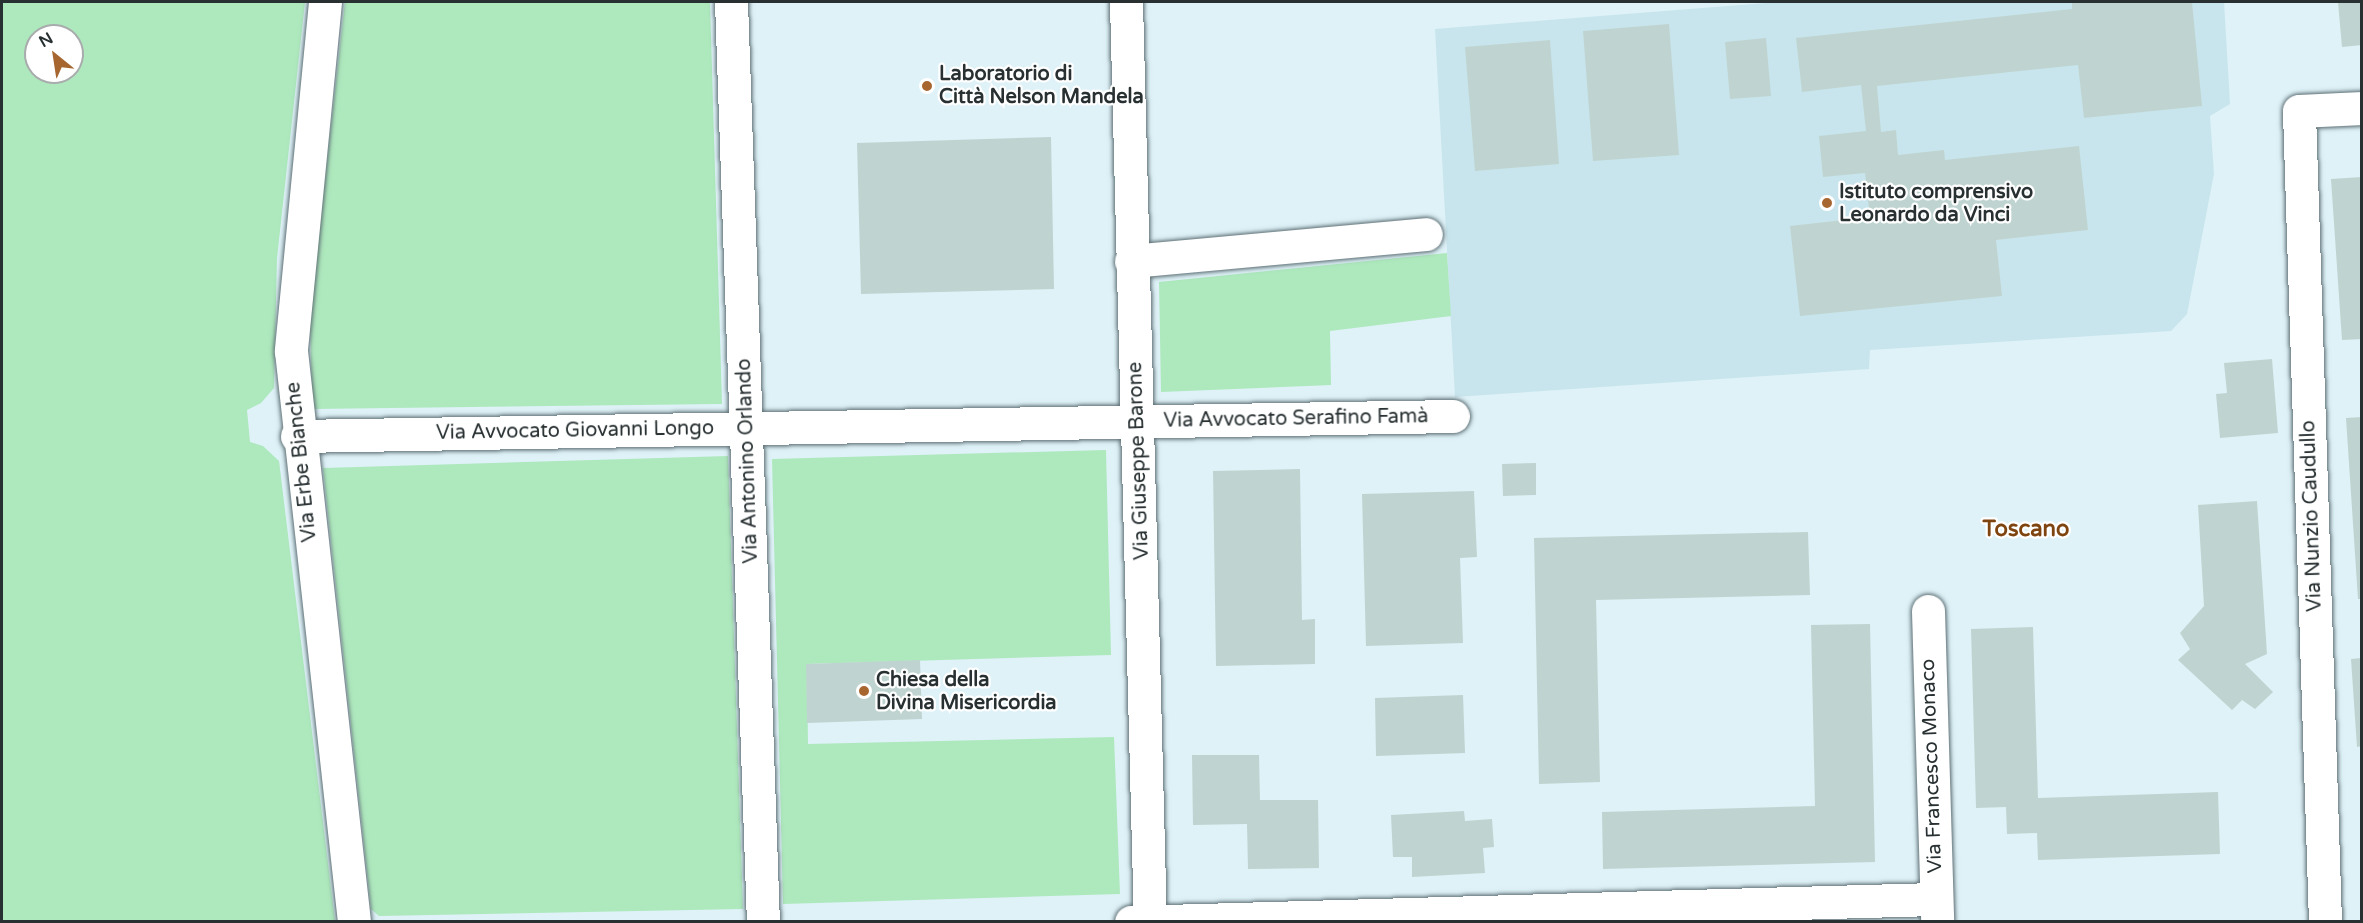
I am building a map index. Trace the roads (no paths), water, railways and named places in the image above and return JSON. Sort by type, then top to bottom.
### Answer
[{"type":"street","name":"Via Erbe Bianche","points":[[325,2],[295,278],[291,351],[297,436],[354,921]]},
{"type":"street","name":"Via Antonino Orlando","points":[[731,2],[763,921]]},
{"type":"street","name":"Via Giuseppe Barone","points":[[1126,2],[1131,261],[1140,422],[1150,921]]},
{"type":"street","name":"Via Nunzio Caudullo","points":[[2325,921],[2299,111],[2361,108]]},
{"type":"street","points":[[1131,261],[1426,234]]},
{"type":"street","name":"Via Avvocato Serafino Famà","points":[[1140,422],[1453,416]]},
{"type":"street","name":"Via Avvocato Giovanni Longo","points":[[297,436],[1140,422]]},
{"type":"street","name":"Via Francesco Monaco","points":[[1928,611],[1936,910]]},
{"type":"street","points":[[1131,921],[1936,910]]},
{"type":"place","name":"Laboratorio di Città Nelson Mandela","points":[[927,86]]},
{"type":"place","name":"Istituto comprensivo Leonardo da Vinci","points":[[1827,203]]},
{"type":"place","name":"Chiesa della Divina Misericordia","points":[[864,691]]},
{"type":"district","name":"Toscano","points":[[2026,530]]}]
